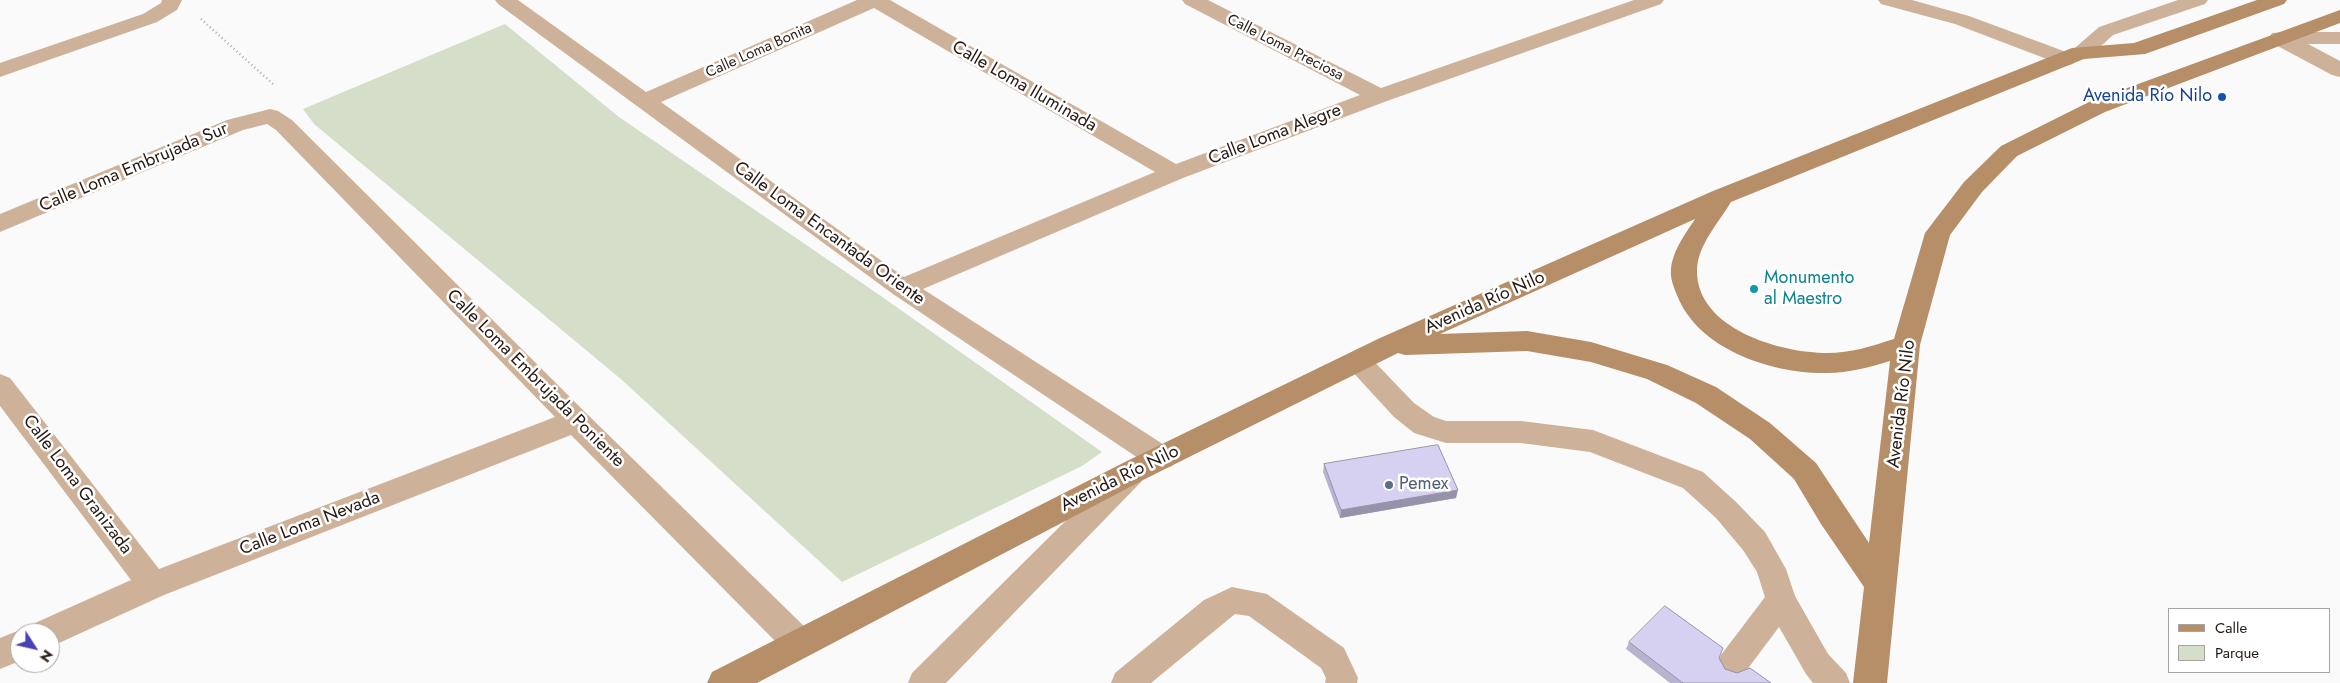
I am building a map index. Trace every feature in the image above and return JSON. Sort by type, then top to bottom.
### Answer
[{"type":"main road","name":"Avenida Río Nilo","points":[[724,683],[1148,464],[1390,345],[1722,198],[2072,56],[2138,49],[2277,0]]},
{"type":"main road","name":"Avenida Río Nilo","points":[[1870,683],[1882,586],[1906,345],[1938,233],[1973,187],[2009,152],[2097,107],[2340,16]]},
{"type":"main road","points":[[1722,198],[1694,242],[1684,269],[1689,297],[1702,318],[1732,340],[1762,351],[1804,362],[1848,362],[1906,345]]},
{"type":"main road","points":[[1390,345],[1527,341],[1591,352],[1657,372],[1706,395],[1760,431],[1805,471],[1832,515],[1882,586]]},
{"type":"street","name":"Calle Loma Bonita","points":[[644,101],[875,0]]},
{"type":"street","name":"Calle Loma Iluminada","points":[[875,0],[1174,173]]},
{"type":"street","name":"Calle Loma Alegre","points":[[902,288],[1174,173],[1379,96],[1654,0]]},
{"type":"street","points":[[1888,0],[1962,20],[2072,56],[2106,31],[2198,0]]},
{"type":"street","points":[[1962,20],[1969,0]]},
{"type":"street","name":"Calle Loma Encantada Oriente","points":[[517,2],[644,101],[1148,464]]},
{"type":"street","points":[[0,70],[150,18],[171,3]]},
{"type":"street","name":"Calle Loma Preciosa","points":[[1209,3],[1379,96]]},
{"type":"street","points":[[2280,38],[2340,38]]},
{"type":"street","points":[[2280,38],[2340,70]]},
{"type":"street","name":"Calle Loma Embrujada Sur","points":[[0,224],[235,125],[270,116]]},
{"type":"street","name":"Calle Loma Embrujada Poniente","points":[[270,116],[284,125],[576,421],[799,643]]},
{"type":"street","name":"Calle Loma Granizada","points":[[0,385],[153,585]]},
{"type":"street","name":"Calle Loma Nevada","points":[[60,627],[153,585],[576,421]]},
{"type":"lane","points":[[1358,361],[1404,410],[1424,425],[1446,432],[1521,432],[1593,441],[1693,480],[1726,510],[1754,541],[1771,569],[1781,600],[1818,664],[1834,683]]},
{"type":"lane","points":[[924,683],[1148,464]]},
{"type":"lane","points":[[1127,683],[1215,610],[1232,600],[1256,604],[1333,658],[1342,678],[1341,683]]},
{"type":"lane","points":[[1732,665],[1781,600]]},
{"type":"path","points":[[194,13],[287,96],[270,116]]},
{"type":"green space","points":[[505,24],[619,117],[878,294],[1102,452],[1082,466],[842,582],[622,380],[314,124],[303,109]]},
{"type":"building","name":"Pemex","points":[[1438,445],[1458,490],[1341,510],[1324,464]]},
{"type":"building","points":[[1665,606],[1723,648],[1719,658],[1725,669],[1737,673],[1750,668],[1771,683],[1683,683],[1629,642]]},
{"type":"place","name":"Avenida Río Nilo","points":[[2222,97]]},
{"type":"place","name":"Monumento al Maestro","points":[[1754,289]]},
{"type":"place","name":"Pemex","points":[[1389,485]]}]
